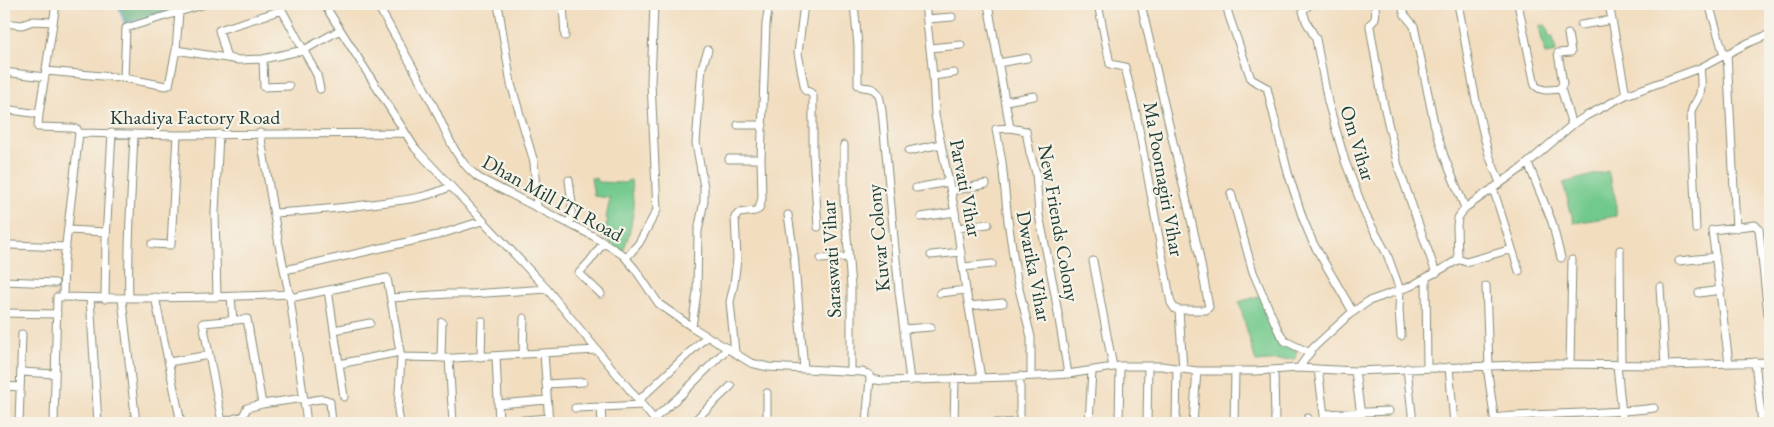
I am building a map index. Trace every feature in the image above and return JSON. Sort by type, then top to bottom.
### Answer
[{"type":"street","points":[[4,108],[39,114],[56,4]]},
{"type":"street","points":[[124,78],[126,28],[205,4]]},
{"type":"street","points":[[324,4],[415,148],[547,288],[656,420],[728,348]]},
{"type":"street","name":"Dhan Mill ITI Road","points":[[377,4],[432,103],[459,159],[468,170],[479,178],[604,242],[626,258],[635,268],[659,304],[692,327],[751,363],[768,367],[862,372],[868,374],[870,379]]},
{"type":"street","points":[[498,4],[511,84],[534,162],[536,207]]},
{"type":"street","points":[[563,4],[565,36]]},
{"type":"street","points":[[626,258],[638,243],[657,210],[651,82],[654,4]]},
{"type":"street","points":[[735,352],[730,302],[737,259],[735,217],[739,213],[755,211],[759,208],[762,198],[761,159],[766,32],[769,4]]},
{"type":"street","points":[[804,4],[798,53],[805,90],[813,96],[813,153],[818,227]]},
{"type":"street","name":"Kuvar Colony","points":[[854,4],[858,46],[858,85],[870,88],[878,93],[882,111],[910,381]]},
{"type":"street","name":"Parvati Vihar","points":[[925,4],[933,76],[935,116],[955,212],[981,378]]},
{"type":"street","points":[[988,4],[1010,128]]},
{"type":"street","name":"Ma Poornagiri Vihar","points":[[1098,4],[1110,64],[1125,67],[1136,113],[1171,303],[1174,309],[1180,310],[1180,369],[1176,423]]},
{"type":"street","points":[[1141,4],[1197,245],[1208,307],[1206,310],[1180,310]]},
{"type":"street","points":[[1226,4],[1251,79],[1266,88],[1288,172],[1303,219],[1314,243],[1353,312]]},
{"type":"street","name":"Om Vihar","points":[[1311,4],[1305,8],[1304,15],[1316,39],[1334,127],[1358,198],[1366,216],[1385,248],[1400,290]]},
{"type":"street","points":[[1375,4],[1376,19],[1370,24],[1370,27],[1382,97],[1405,187],[1436,273]]},
{"type":"street","points":[[1401,4],[1405,15],[1414,26],[1444,156],[1465,208]]},
{"type":"street","points":[[1458,4],[1472,81],[1488,151],[1500,183]]},
{"type":"street","points":[[1518,4],[1535,85],[1538,88],[1559,89],[1563,84],[1558,53],[1571,52],[1568,34]]},
{"type":"street","points":[[1608,4],[1626,95]]},
{"type":"street","points":[[1709,4],[1725,54],[1736,228]]},
{"type":"street","points":[[227,58],[219,30],[282,10],[317,75],[320,89]]},
{"type":"street","points":[[4,72],[124,78],[166,86],[170,85],[176,50],[179,12]]},
{"type":"street","points":[[927,19],[952,17]]},
{"type":"street","points":[[1581,25],[1612,20]]},
{"type":"street","points":[[4,23],[22,25],[33,21],[52,22]]},
{"type":"street","points":[[176,50],[239,60],[262,59],[304,50],[340,30]]},
{"type":"street","points":[[1458,259],[1458,218],[1465,208],[1528,163],[1572,125],[1626,95],[1700,68],[1725,54],[1770,34]]},
{"type":"street","points":[[930,48],[961,45]]},
{"type":"street","points":[[692,327],[697,292],[698,231],[704,194],[701,164],[696,143],[702,67],[708,50]]},
{"type":"street","points":[[998,63],[1027,58]]},
{"type":"street","points":[[262,59],[264,87],[288,86]]},
{"type":"street","points":[[1696,229],[1691,145],[1692,106],[1699,98],[1700,68]]},
{"type":"street","points":[[933,76],[954,73]]},
{"type":"street","points":[[1559,89],[1562,92],[1572,125]]},
{"type":"street","points":[[1006,101],[1034,96]]},
{"type":"street","name":"Khadiya Factory Road","points":[[39,114],[38,127],[72,128],[79,133],[404,133]]},
{"type":"street","points":[[738,125],[763,125]]},
{"type":"street","name":"Dwarika Vihar","points":[[1010,128],[996,129],[1017,281],[1031,337],[1031,376]]},
{"type":"street","name":"New Friends Colony","points":[[1010,128],[1026,131],[1036,173],[1039,215],[1058,309],[1068,374]]},
{"type":"street","points":[[63,297],[66,247],[79,133]]},
{"type":"street","points":[[260,133],[290,296],[308,423]]},
{"type":"street","points":[[105,299],[106,232],[112,134]]},
{"type":"street","points":[[134,134],[132,205],[125,298],[136,423]]},
{"type":"street","points":[[152,244],[171,245],[177,134]]},
{"type":"street","points":[[217,297],[214,212],[219,134]]},
{"type":"street","points":[[908,151],[941,144]]},
{"type":"street","name":"Saraswati Vihar","points":[[844,145],[844,199],[851,287],[850,371]]},
{"type":"street","points":[[729,159],[761,159]]},
{"type":"street","points":[[1528,163],[1552,222],[1561,258]]},
{"type":"street","points":[[569,180],[572,204],[570,224]]},
{"type":"street","points":[[916,188],[948,182]]},
{"type":"street","points":[[951,191],[986,184]]},
{"type":"street","points":[[274,213],[356,207],[401,201],[439,192],[451,186]]},
{"type":"street","points":[[1493,188],[1519,270]]},
{"type":"street","points":[[1231,193],[1253,272],[1278,330],[1285,341],[1310,353]]},
{"type":"street","points":[[921,217],[955,212]]},
{"type":"street","points":[[788,215],[794,254],[804,369]]},
{"type":"street","points":[[285,270],[438,235],[482,221]]},
{"type":"street","points":[[957,228],[988,224]]},
{"type":"street","points":[[1729,363],[1712,230],[1756,225],[1759,229],[1770,333]]},
{"type":"street","points":[[68,230],[106,232]]},
{"type":"street","points":[[601,294],[579,272],[604,242]]},
{"type":"street","points":[[11,245],[66,247]]},
{"type":"street","points":[[1458,259],[1466,262],[1512,249]]},
{"type":"street","points":[[1620,250],[1619,365],[1624,423]]},
{"type":"street","points":[[931,255],[962,252]]},
{"type":"street","points":[[822,259],[848,257]]},
{"type":"street","points":[[1679,261],[1716,257]]},
{"type":"street","points":[[1299,368],[1313,348],[1353,312],[1369,302],[1426,279],[1458,259]]},
{"type":"street","points":[[1570,364],[1572,260]]},
{"type":"street","points":[[1093,261],[1116,366],[1119,423]]},
{"type":"street","points":[[964,267],[992,264]]},
{"type":"street","points":[[54,423],[57,297],[105,299],[290,296],[387,278],[400,354],[398,411],[400,423]]},
{"type":"street","points":[[1426,279],[1427,368]]},
{"type":"street","points":[[4,281],[55,282]]},
{"type":"street","points":[[1486,286],[1488,366],[1494,421],[1552,413],[1622,412],[1654,408]]},
{"type":"street","points":[[391,298],[547,288]]},
{"type":"street","points":[[1660,288],[1665,365]]},
{"type":"street","points":[[328,290],[344,397]]},
{"type":"street","points":[[940,292],[966,290]]},
{"type":"street","points":[[1400,290],[1401,336]]},
{"type":"street","points":[[1699,293],[1721,290]]},
{"type":"street","points":[[154,297],[181,423]]},
{"type":"street","points":[[231,297],[233,320]]},
{"type":"street","points":[[90,298],[98,423]]},
{"type":"street","points":[[969,306],[1003,303]]},
{"type":"street","points":[[4,313],[57,314]]},
{"type":"street","points":[[262,404],[255,373],[248,322],[244,318],[203,323],[218,423],[244,416],[247,408],[262,404],[323,399],[330,402],[332,423]]},
{"type":"street","points":[[523,354],[524,318]]},
{"type":"street","points":[[481,357],[482,321]]},
{"type":"street","points":[[441,358],[442,322]]},
{"type":"street","points":[[334,330],[370,323]]},
{"type":"street","points":[[904,330],[931,327]]},
{"type":"street","points":[[20,423],[22,334]]},
{"type":"street","points":[[576,408],[601,407],[640,401],[707,336]]},
{"type":"street","points":[[339,364],[400,354],[450,358],[597,350]]},
{"type":"street","points":[[496,356],[499,422],[549,421],[544,353]]},
{"type":"street","points":[[169,362],[209,355]]},
{"type":"street","points":[[450,358],[453,423]]},
{"type":"street","points":[[1755,362],[1762,423]]},
{"type":"street","points":[[866,423],[870,379],[910,381],[1031,376],[1068,374],[1116,366],[1148,366],[1197,371],[1299,368],[1356,371],[1570,364],[1665,365],[1770,362]]},
{"type":"street","points":[[1147,423],[1148,366]]},
{"type":"street","points":[[1449,367],[1454,423]]},
{"type":"street","points":[[1407,368],[1413,423]]},
{"type":"street","points":[[1318,369],[1325,423]]},
{"type":"street","points":[[1274,370],[1275,423]]},
{"type":"street","points":[[994,423],[1090,422],[1092,371]]},
{"type":"street","points":[[1193,423],[1197,371]]},
{"type":"street","points":[[1234,423],[1235,371]]},
{"type":"street","points":[[1356,371],[1362,423]]},
{"type":"street","points":[[21,372],[55,374]]},
{"type":"street","points":[[1020,376],[1020,423]]},
{"type":"street","points":[[954,423],[955,379]]},
{"type":"street","points":[[546,384],[583,382]]},
{"type":"street","points":[[4,386],[20,387]]},
{"type":"street","points":[[692,423],[731,386]]},
{"type":"street","points":[[767,393],[767,423]]},
{"type":"street","points":[[498,404],[547,400]]},
{"type":"street","points":[[601,407],[602,423]]},
{"type":"street","points":[[1324,414],[1389,411]]},
{"type":"green space","points":[[118,4],[192,4],[125,24]]},
{"type":"green space","points":[[1545,25],[1549,37],[1553,37],[1556,52],[1545,54],[1539,26]]},
{"type":"green space","points":[[1608,171],[1616,201],[1616,216],[1574,223],[1563,183]]},
{"type":"green space","points":[[591,178],[596,178],[597,182],[626,183],[631,180],[634,210],[623,252],[602,237],[608,219],[606,218],[610,198],[594,196]]},
{"type":"green space","points":[[1263,295],[1283,342],[1297,351],[1295,359],[1256,362],[1239,302]]},
{"type":"waterway","points":[[118,4],[125,24],[192,4]]}]
